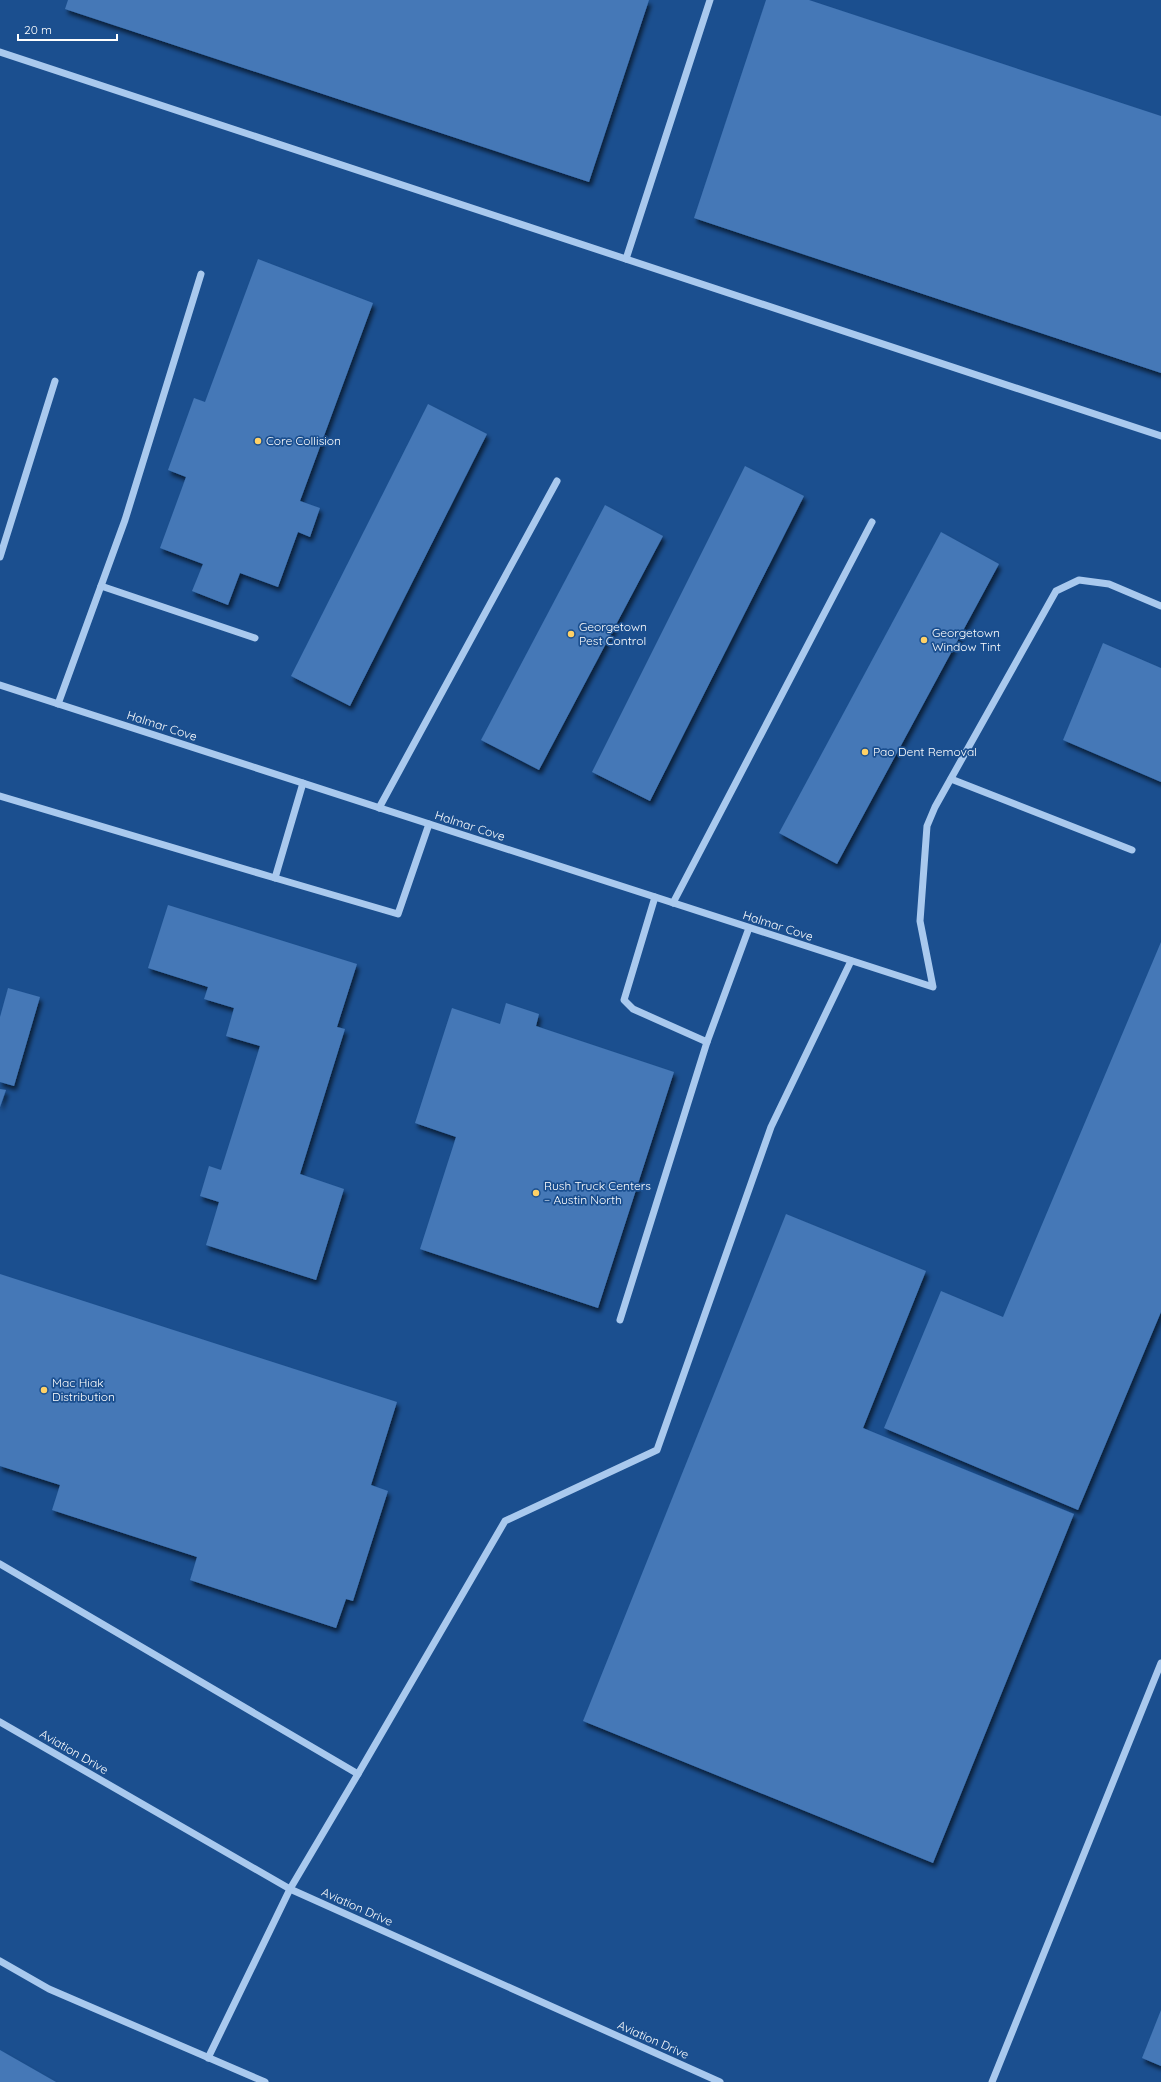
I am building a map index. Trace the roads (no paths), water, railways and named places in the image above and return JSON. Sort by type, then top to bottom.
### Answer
[{"type":"street","points":[[626,259],[710,0]]},
{"type":"street","points":[[0,52],[1161,436]]},
{"type":"street","points":[[58,704],[126,520],[201,274]]},
{"type":"street","points":[[0,557],[55,381]]},
{"type":"street","points":[[379,808],[557,481]]},
{"type":"street","points":[[673,903],[872,522]]},
{"type":"street","points":[[1132,850],[951,780],[1056,591],[1079,580],[1109,584],[1161,606]]},
{"type":"street","points":[[102,586],[255,638]]},
{"type":"street","name":"Halmar Cove","points":[[0,685],[933,987],[920,921],[927,826],[951,780]]},
{"type":"street","points":[[275,878],[303,783]]},
{"type":"street","points":[[0,796],[398,914],[429,824]]},
{"type":"street","points":[[655,897],[624,1000],[633,1009],[707,1042]]},
{"type":"street","points":[[620,1320],[707,1042],[749,928]]},
{"type":"street","points":[[208,2058],[290,1889],[505,1521],[656,1450],[771,1127],[851,961]]},
{"type":"street","points":[[0,1564],[358,1774]]},
{"type":"street","points":[[992,2082],[1161,1663]]},
{"type":"street","name":"Aviation Drive","points":[[0,1722],[290,1889],[720,2082]]},
{"type":"street","points":[[0,1961],[49,1989],[265,2082]]},
{"type":"place","name":"Core Collision","points":[[258,441]]},
{"type":"place","name":"Georgetown Pest Control","points":[[571,634]]},
{"type":"place","name":"Georgetown Window Tint","points":[[924,640]]},
{"type":"place","name":"Pao Dent Removal","points":[[865,752]]},
{"type":"place","name":"Rush Truck Centers – Austin North","points":[[536,1193]]},
{"type":"place","name":"Mac Hiak Distribution","points":[[44,1390]]}]
